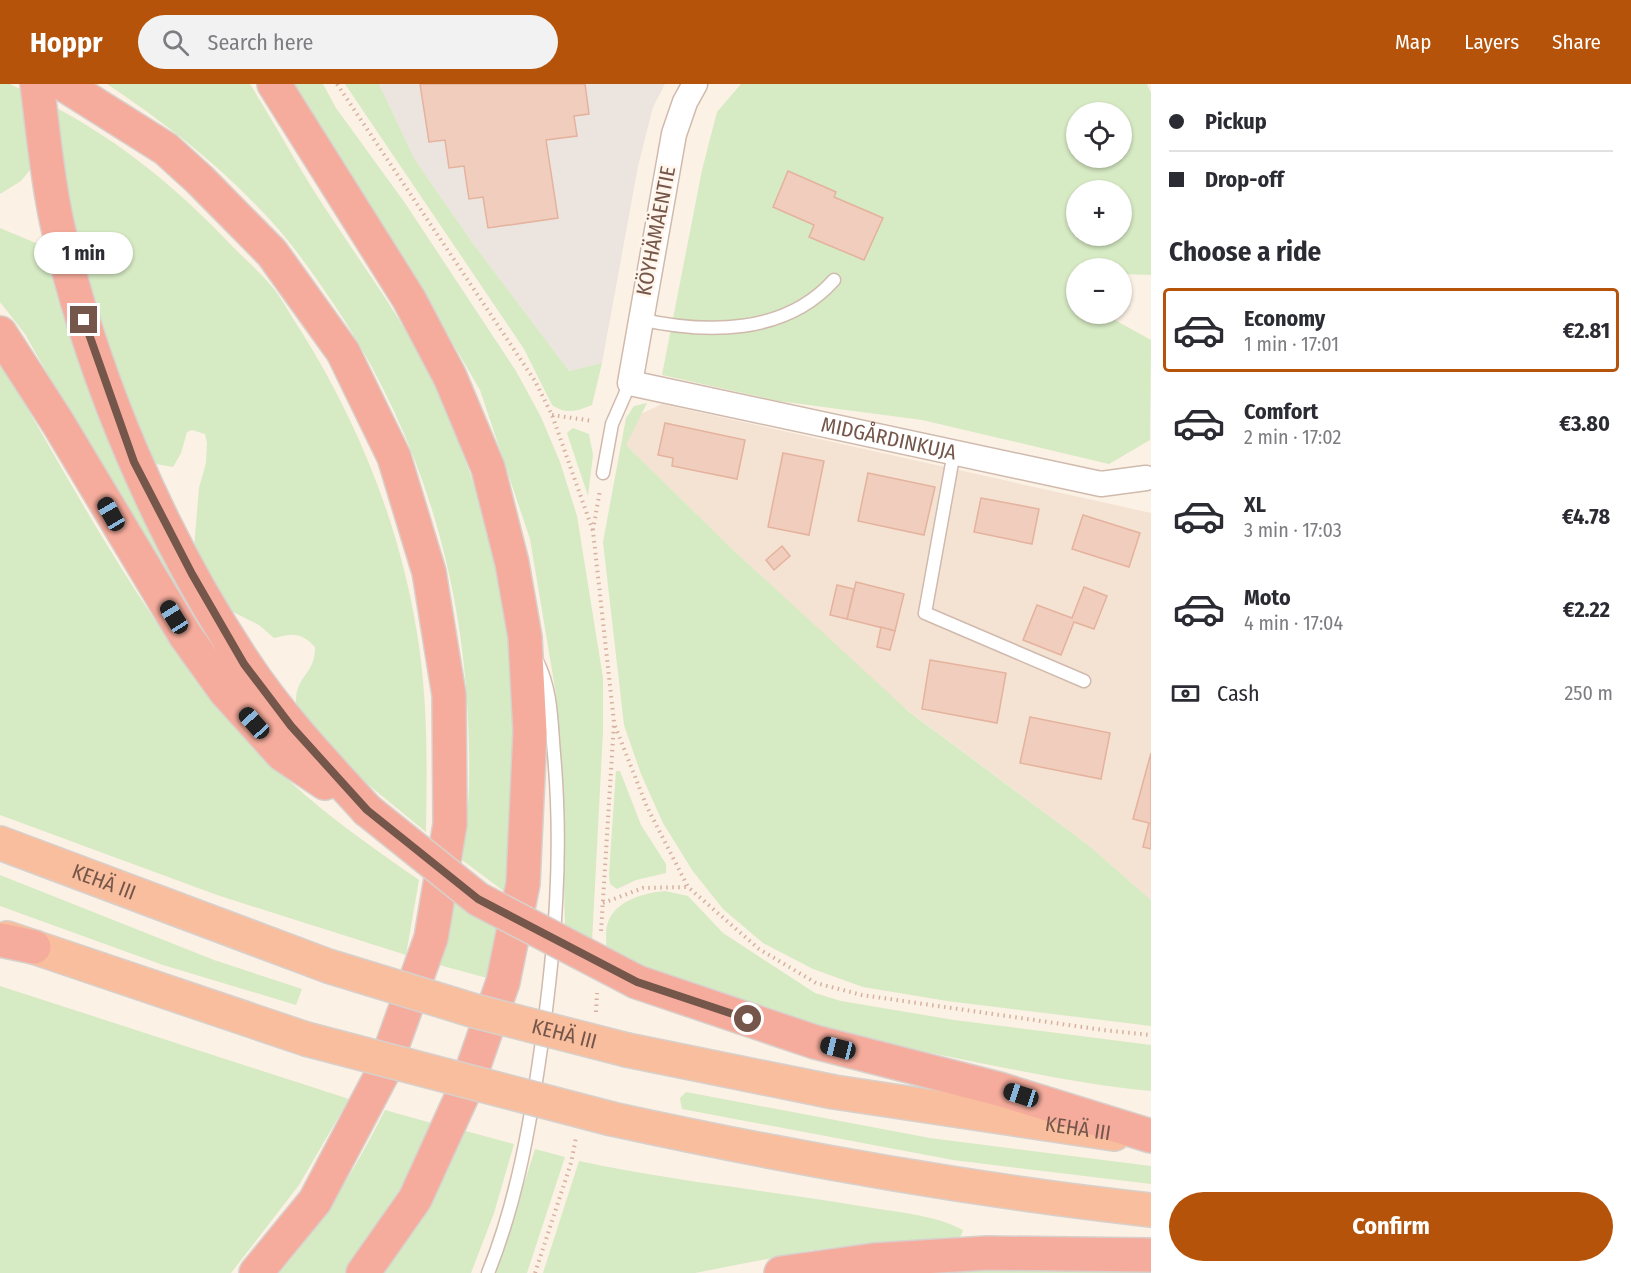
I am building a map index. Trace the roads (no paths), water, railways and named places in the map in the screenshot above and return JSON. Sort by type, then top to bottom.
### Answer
[{"type":"highway","points":[[37,84],[57,223],[84,320],[134,462],[192,574],[244,664],[291,726],[367,810]]},
{"type":"highway","points":[[63,84],[166,149],[272,253],[342,352],[394,456],[429,572],[449,695],[450,824],[431,938],[376,1085],[315,1201],[256,1273]]},
{"type":"highway","points":[[274,84],[409,299],[450,377],[488,468],[512,563],[525,637],[530,732],[523,884],[503,982],[467,1085],[415,1199],[363,1273]]},
{"type":"highway","points":[[0,333],[58,423],[185,635],[226,692],[282,754],[367,810],[478,899],[637,982],[815,1042],[999,1089],[1151,1137]]},
{"type":"highway","name":"KEHÄ III","points":[[0,843],[328,966],[475,1011],[627,1050],[834,1092],[1000,1119],[1151,1137]]},
{"type":"highway","points":[[0,935],[306,1040],[612,1119],[758,1150],[903,1176],[1151,1210]]},
{"type":"highway","points":[[0,940],[34,948]]},
{"type":"highway","points":[[781,1273],[874,1260],[987,1253],[1151,1255]]},
{"type":"street","name":"KÖYHÄMÄENTIE","points":[[630,383],[639,319],[674,134],[684,102],[695,84]]},
{"type":"street","name":"MIDGÅRDINKUJA","points":[[630,383],[1101,484],[1149,476]]},
{"type":"lane","points":[[639,319],[685,328],[736,328],[786,315],[818,299],[834,280]]},
{"type":"lane","points":[[603,473],[612,424],[630,383]]},
{"type":"lane","points":[[954,452],[925,612],[1084,681]]},
{"type":"lane","points":[[488,1273],[501,1241],[528,1135],[550,984],[559,885],[556,779],[548,683],[525,637]]}]
